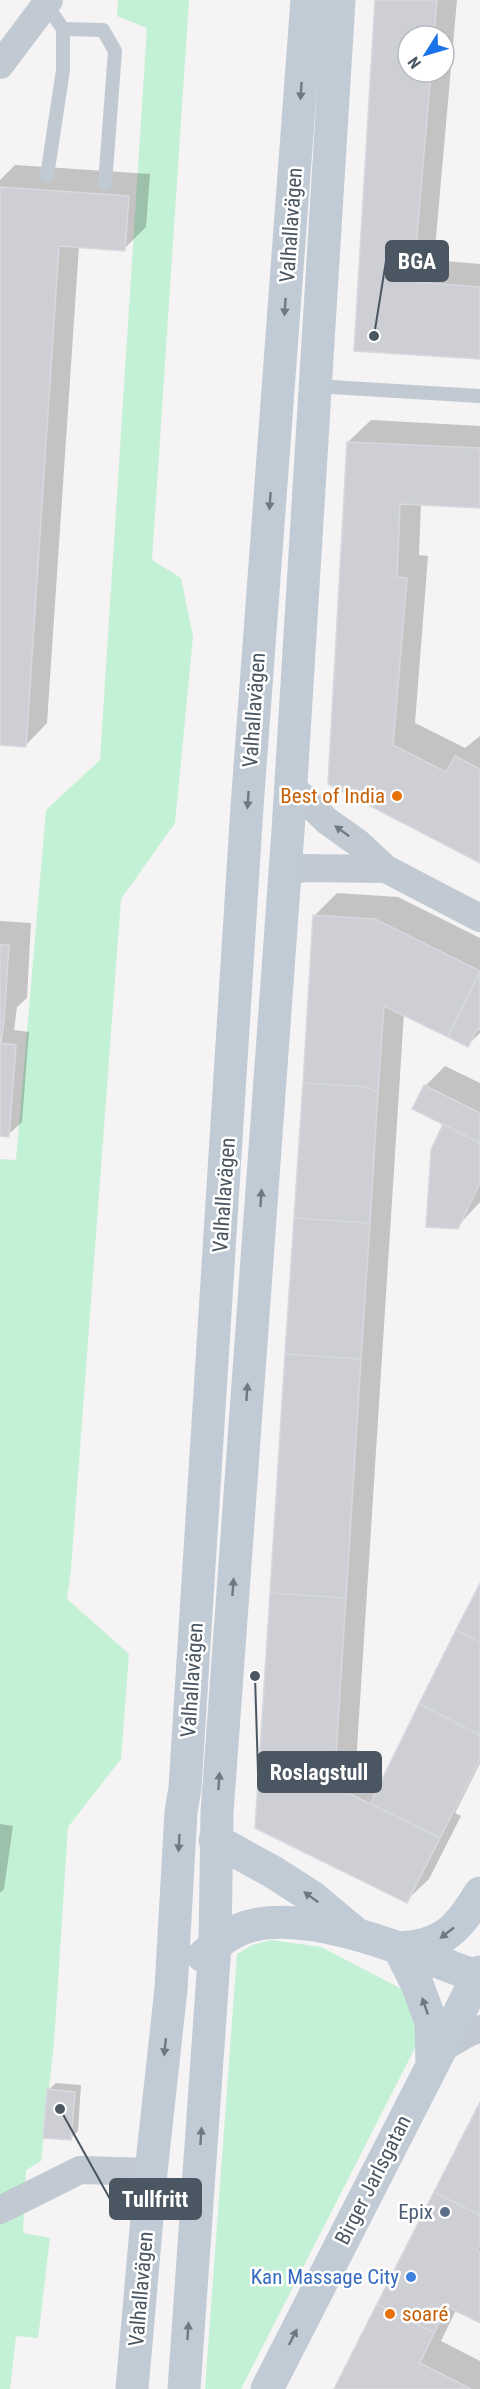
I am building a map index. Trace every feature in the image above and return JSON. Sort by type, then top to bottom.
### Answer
[{"type":"main road","name":"Valhallavägen","points":[[132,2389],[151,2172],[171,1989],[181,1812],[185,1788],[200,1575],[247,807],[307,0]]},
{"type":"main road","name":"Valhallavägen","points":[[184,2389],[215,1945],[215,1840],[290,785],[339,0]]},
{"type":"main road","points":[[215,1840],[312,1897],[356,1934]]},
{"type":"main road","points":[[399,1948],[435,1943],[455,1927],[469,1911],[480,1893]]},
{"type":"main road","points":[[171,1989],[215,1945],[237,1931],[270,1923],[295,1923],[356,1934],[479,1975]]},
{"type":"main road","points":[[399,1948],[417,1984],[431,2022],[435,2057]]},
{"type":"main road","name":"Birger Jarlsgatan","points":[[267,2389],[479,1975]]},
{"type":"street","points":[[0,64],[48,2]]},
{"type":"street","points":[[290,785],[327,820],[358,843],[386,869],[480,918]]},
{"type":"street","points":[[284,874],[303,868],[386,869]]},
{"type":"street","points":[[435,2057],[470,2032],[480,2029]]},
{"type":"street","points":[[0,2210],[80,2170],[151,2172]]},
{"type":"lane","points":[[47,176],[63,70],[63,29],[48,2]]},
{"type":"lane","points":[[63,29],[103,30],[115,51],[105,184]]},
{"type":"lane","points":[[314,386],[480,396]]},
{"type":"green space","points":[[118,0],[189,0],[152,560],[181,578],[193,637],[175,823],[121,899],[67,1599],[129,1654],[121,1759],[68,1827],[54,2043],[41,2161],[26,2170],[23,2233],[50,2238],[38,2338],[16,2336],[10,2389],[0,2389],[0,1159],[16,1160],[46,810],[100,760],[147,28],[117,16]]},
{"type":"green space","points":[[271,1940],[321,1947],[398,1987],[409,1995],[420,2038],[241,2389],[205,2389],[237,1954],[252,1945]]},
{"type":"building","points":[[375,0],[437,0],[435,24],[396,24],[396,84],[430,84],[413,282],[480,287],[480,359],[354,351]]},
{"type":"building","points":[[0,187],[129,196],[125,251],[59,246],[26,747],[0,745]]},
{"type":"building","points":[[347,442],[480,448],[480,508],[400,504],[397,577],[407,578],[393,745],[446,772],[455,756],[480,769],[480,863],[328,784]]},
{"type":"building","points":[[313,915],[375,919],[480,971],[448,1037],[384,1006],[378,1092],[367,1087],[303,1083]]},
{"type":"building","points":[[0,945],[9,945],[4,1022],[0,1022]]},
{"type":"building","points":[[480,971],[480,1030],[478,1028],[468,1047],[448,1037]]},
{"type":"building","points":[[0,1022],[4,1022],[1,1043],[16,1045],[9,1137],[0,1136]]},
{"type":"building","points":[[303,1083],[367,1087],[378,1092],[370,1223],[294,1218]]},
{"type":"building","points":[[424,1085],[480,1113],[480,1143],[412,1109]]},
{"type":"building","points":[[443,1124],[480,1143],[480,1183],[458,1229],[426,1227],[431,1150]]},
{"type":"building","points":[[294,1218],[370,1223],[361,1359],[285,1354]]},
{"type":"building","points":[[285,1354],[361,1359],[346,1598],[270,1593]]},
{"type":"building","points":[[480,1583],[480,1642],[456,1630]]},
{"type":"building","points":[[270,1593],[346,1598],[334,1786],[440,1838],[407,1903],[255,1828]]},
{"type":"building","points":[[456,1630],[480,1642],[480,1735],[419,1704]]},
{"type":"building","points":[[419,1704],[480,1735],[480,1759],[440,1838],[370,1804]]},
{"type":"building","points":[[47,2089],[75,2092],[71,2140],[43,2138]]},
{"type":"building","points":[[480,2102],[480,2215],[434,2192]]},
{"type":"building","points":[[434,2192],[480,2215],[480,2244],[477,2250],[480,2252],[480,2323],[448,2307],[434,2333],[377,2304]]},
{"type":"building","points":[[377,2304],[434,2333],[420,2363],[471,2389],[334,2389]]},
{"type":"place","name":"BGA","points":[[374,336]]},
{"type":"place","name":"Best of India","points":[[397,796]]},
{"type":"place","name":"Roslagstull","points":[[255,1676]]},
{"type":"place","name":"Tullfritt","points":[[60,2109]]},
{"type":"place","name":"Epix","points":[[445,2212]]},
{"type":"place","name":"Kan Massage City","points":[[411,2277]]},
{"type":"place","name":"soaré","points":[[390,2314]]}]
